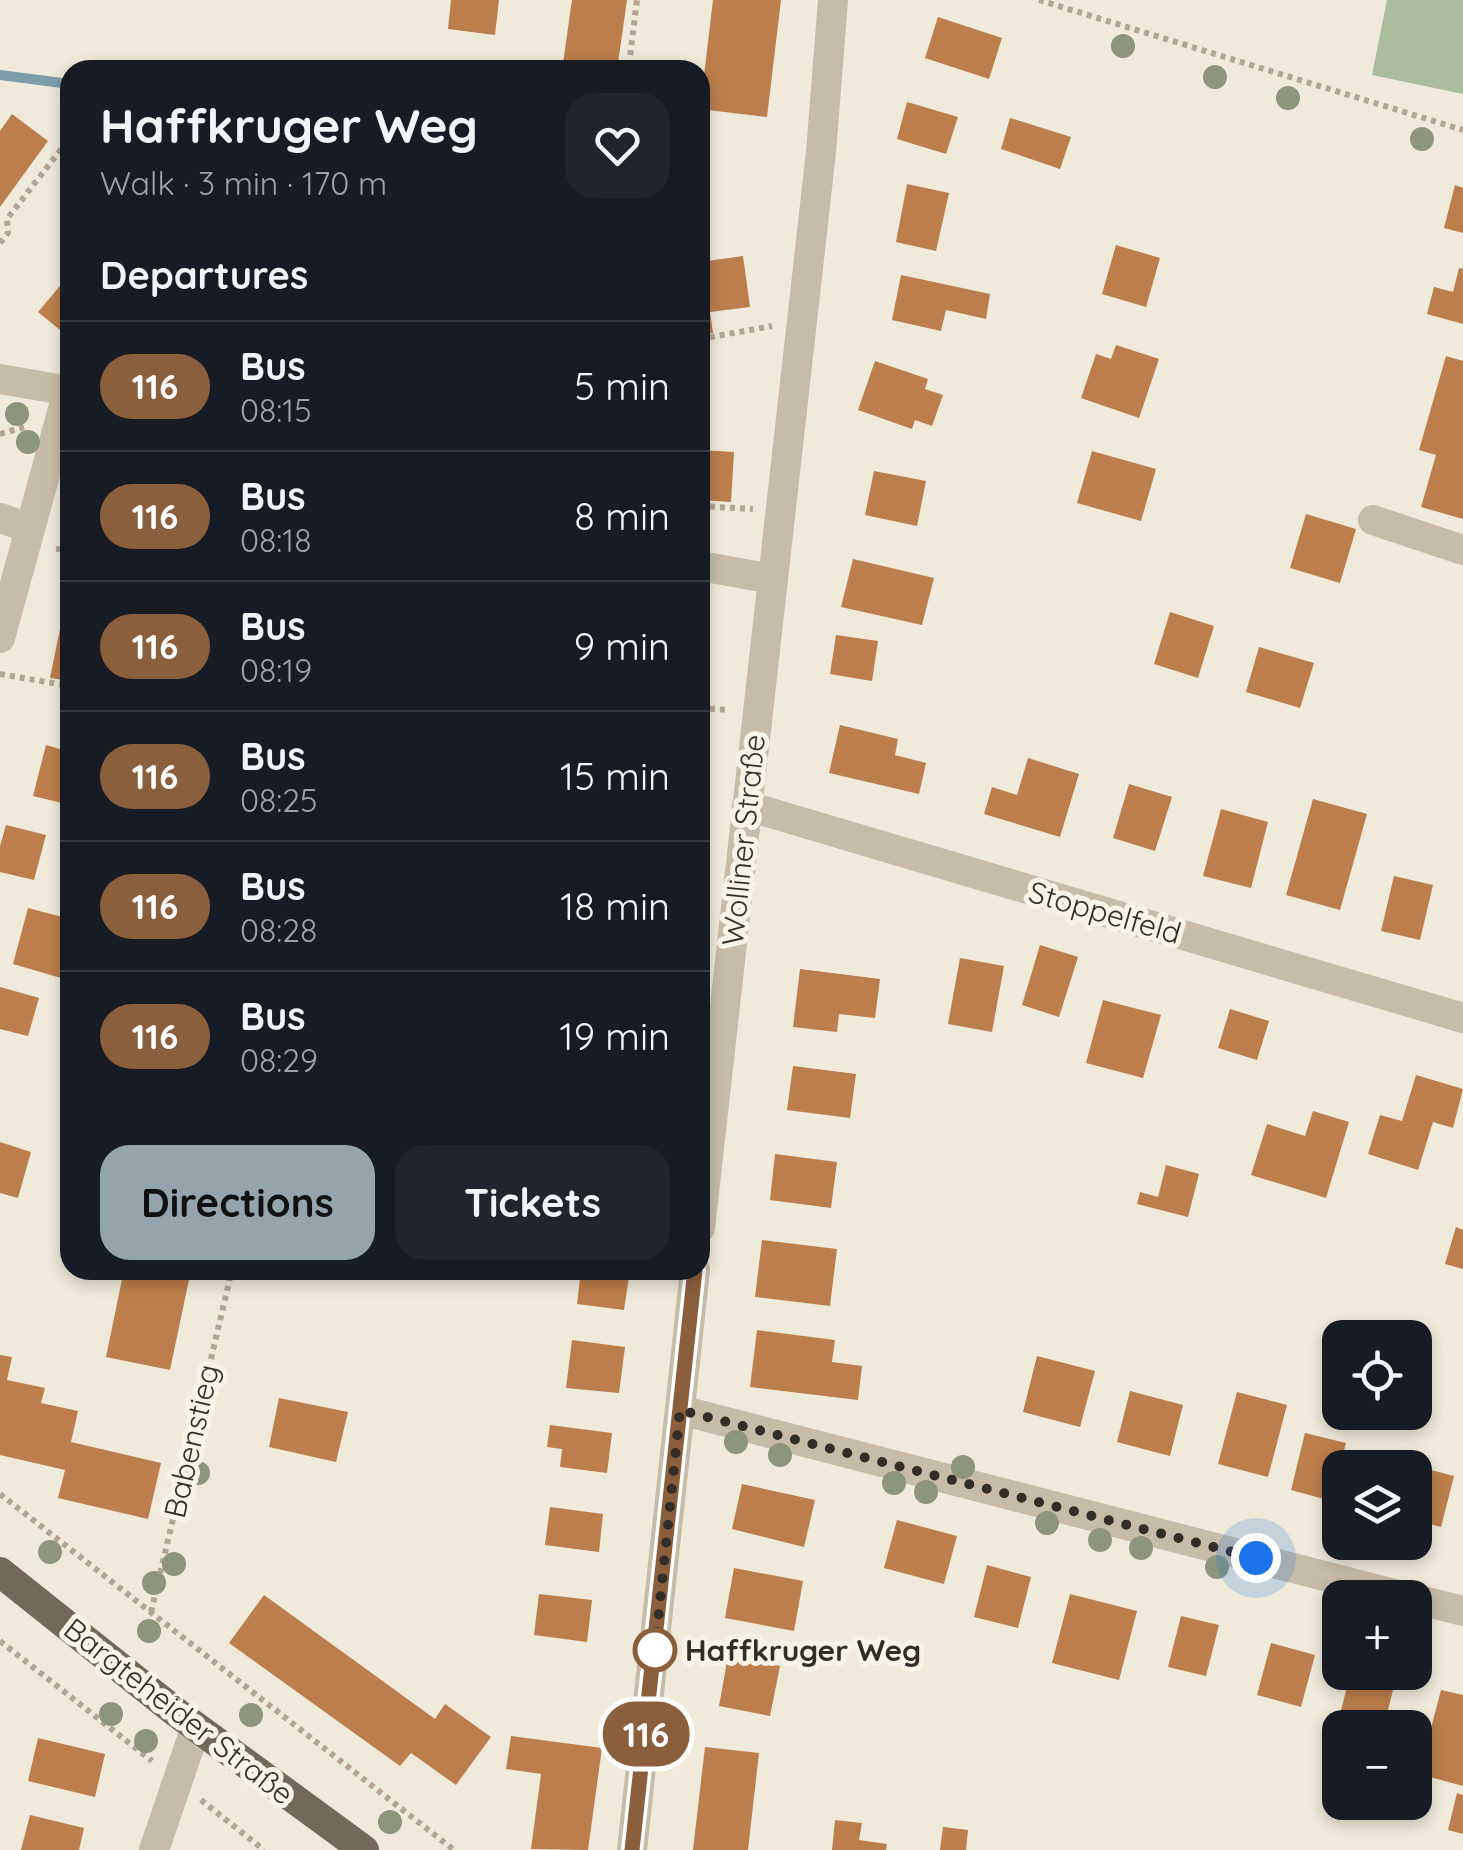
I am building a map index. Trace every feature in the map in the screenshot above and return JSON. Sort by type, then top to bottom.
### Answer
[{"type":"main road","name":"Bargteheider Straße","points":[[0,1572],[196,1727],[361,1849]]},
{"type":"street","name":"Wolliner Straße","points":[[710,1138],[821,152],[833,0]]},
{"type":"street","points":[[0,379],[60,389]]},
{"type":"street","points":[[0,638],[60,423]]},
{"type":"street","points":[[0,518],[30,528]]},
{"type":"street","points":[[1374,520],[1463,550]]},
{"type":"street","points":[[710,568],[772,578]]},
{"type":"street","name":"Stoppelfeld","points":[[747,806],[1463,1018]]},
{"type":"street","points":[[632,1850],[694,1280]]},
{"type":"street","points":[[680,1410],[1342,1580]]},
{"type":"street","points":[[1432,1603],[1463,1611]]},
{"type":"street","points":[[154,1850],[196,1727]]},
{"type":"path","points":[[631,60],[637,0]]},
{"type":"path","points":[[1040,0],[1463,130]]},
{"type":"path","points":[[0,243],[8,232],[8,219],[60,151]]},
{"type":"path","points":[[710,337],[802,320]]},
{"type":"path","points":[[710,507],[779,510]]},
{"type":"path","points":[[0,674],[60,684]]},
{"type":"path","name":"Babenstieg","points":[[151,1612],[230,1280]]},
{"type":"path","points":[[0,1494],[454,1850]]},
{"type":"path","points":[[0,1641],[264,1850]]},
{"type":"green space","points":[[1387,0],[1463,0],[1463,94],[1372,75]]},
{"type":"building","points":[[451,0],[499,0],[495,35],[448,29]]},
{"type":"building","points":[[572,0],[627,0],[618,60],[563,60]]},
{"type":"building","points":[[713,0],[781,0],[767,117],[710,110],[710,60],[706,60]]},
{"type":"building","points":[[938,17],[1002,38],[989,79],[925,58]]},
{"type":"building","points":[[907,102],[958,117],[946,154],[897,139]]},
{"type":"building","points":[[12,114],[48,141],[0,207],[0,131]]},
{"type":"building","points":[[1010,118],[1071,137],[1060,169],[1001,149]]},
{"type":"building","points":[[907,184],[949,193],[936,251],[896,242]]},
{"type":"building","points":[[1455,185],[1463,188],[1463,233],[1444,228]]},
{"type":"building","points":[[1116,245],[1160,258],[1146,307],[1102,294]]},
{"type":"building","points":[[743,256],[750,307],[710,312],[710,261]]},
{"type":"building","points":[[1459,268],[1463,269],[1463,324],[1427,314],[1434,287],[1453,292]]},
{"type":"building","points":[[901,275],[990,294],[986,319],[946,310],[941,331],[892,320]]},
{"type":"building","points":[[60,286],[60,330],[38,312]]},
{"type":"building","points":[[1116,345],[1159,359],[1139,418],[1081,398],[1096,354],[1111,359]]},
{"type":"building","points":[[1446,356],[1463,361],[1463,519],[1421,507],[1436,455],[1419,450]]},
{"type":"building","points":[[875,361],[928,379],[925,389],[943,395],[932,426],[915,420],[912,429],[858,410]]},
{"type":"building","points":[[710,451],[734,452],[731,502],[710,501]]},
{"type":"building","points":[[1092,451],[1156,469],[1141,521],[1077,503]]},
{"type":"building","points":[[874,471],[926,481],[917,526],[865,515]]},
{"type":"building","points":[[1306,514],[1356,529],[1340,583],[1290,568]]},
{"type":"building","points":[[853,559],[934,578],[922,625],[841,607]]},
{"type":"building","points":[[1170,612],[1214,626],[1198,678],[1154,664]]},
{"type":"building","points":[[60,629],[60,680],[50,678]]},
{"type":"building","points":[[836,635],[878,641],[872,681],[830,674]]},
{"type":"building","points":[[1259,647],[1314,663],[1300,708],[1246,692]]},
{"type":"building","points":[[840,725],[898,739],[895,755],[926,763],[919,794],[829,773]]},
{"type":"building","points":[[46,745],[60,749],[60,803],[33,796]]},
{"type":"building","points":[[1028,758],[1079,774],[1060,837],[984,814],[992,787],[1017,795]]},
{"type":"building","points":[[1129,784],[1172,797],[1155,851],[1113,838]]},
{"type":"building","points":[[1313,799],[1367,814],[1340,910],[1286,895]]},
{"type":"building","points":[[1221,809],[1268,822],[1251,888],[1203,876]]},
{"type":"building","points":[[6,825],[46,835],[34,880],[0,872],[0,846]]},
{"type":"building","points":[[1394,876],[1433,885],[1420,940],[1381,931]]},
{"type":"building","points":[[28,908],[60,916],[60,978],[13,964]]},
{"type":"building","points":[[1040,945],[1078,957],[1059,1017],[1022,1005]]},
{"type":"building","points":[[960,958],[1004,966],[992,1032],[948,1024]]},
{"type":"building","points":[[800,969],[880,979],[875,1018],[839,1014],[837,1032],[793,1027]]},
{"type":"building","points":[[0,987],[39,998],[28,1036],[0,1029]]},
{"type":"building","points":[[1103,1000],[1161,1015],[1143,1078],[1086,1063]]},
{"type":"building","points":[[1230,1009],[1269,1021],[1257,1060],[1218,1048]]},
{"type":"building","points":[[793,1066],[856,1074],[850,1118],[787,1110]]},
{"type":"building","points":[[1416,1075],[1463,1089],[1453,1128],[1433,1122],[1418,1170],[1368,1154],[1380,1115],[1402,1121]]},
{"type":"building","points":[[1313,1111],[1349,1122],[1326,1198],[1251,1175],[1267,1124],[1305,1136]]},
{"type":"building","points":[[0,1142],[31,1152],[18,1198],[0,1193]]},
{"type":"building","points":[[775,1154],[837,1162],[831,1208],[770,1200]]},
{"type":"building","points":[[1166,1165],[1199,1174],[1188,1217],[1137,1204],[1140,1192],[1158,1197]]},
{"type":"building","points":[[1456,1227],[1463,1230],[1463,1269],[1445,1264]]},
{"type":"building","points":[[762,1240],[837,1249],[830,1306],[755,1297]]},
{"type":"building","points":[[122,1280],[189,1280],[170,1370],[106,1357]]},
{"type":"building","points":[[580,1280],[628,1280],[624,1310],[577,1304]]},
{"type":"building","points":[[757,1330],[835,1340],[832,1362],[862,1366],[858,1400],[750,1387]]},
{"type":"building","points":[[572,1340],[625,1347],[619,1393],[566,1388]]},
{"type":"building","points":[[0,1355],[12,1357],[7,1380],[45,1388],[41,1403],[78,1411],[71,1442],[161,1463],[148,1519],[58,1498],[65,1470],[0,1455]]},
{"type":"building","points":[[1037,1356],[1095,1371],[1080,1427],[1023,1412]]},
{"type":"building","points":[[1130,1391],[1183,1405],[1170,1456],[1117,1442]]},
{"type":"building","points":[[1237,1392],[1287,1405],[1268,1477],[1218,1464]]},
{"type":"building","points":[[279,1398],[348,1412],[336,1462],[269,1447]]},
{"type":"building","points":[[550,1425],[612,1433],[607,1473],[560,1467],[562,1449],[547,1447]]},
{"type":"building","points":[[1305,1433],[1346,1443],[1344,1450],[1322,1450],[1322,1499],[1291,1490]]},
{"type":"building","points":[[1432,1470],[1454,1476],[1441,1527],[1432,1525]]},
{"type":"building","points":[[742,1484],[815,1500],[804,1547],[732,1529]]},
{"type":"building","points":[[550,1507],[603,1514],[599,1552],[545,1545]]},
{"type":"building","points":[[897,1520],[957,1536],[944,1584],[884,1568]]},
{"type":"building","points":[[987,1565],[1031,1577],[1018,1628],[974,1617]]},
{"type":"building","points":[[734,1568],[803,1581],[794,1631],[725,1618]]},
{"type":"building","points":[[539,1594],[592,1600],[587,1642],[534,1635]]},
{"type":"building","points":[[1070,1594],[1137,1611],[1119,1680],[1052,1663]]},
{"type":"building","points":[[264,1595],[435,1719],[445,1704],[491,1737],[456,1785],[411,1753],[400,1766],[229,1643]]},
{"type":"building","points":[[1181,1616],[1219,1625],[1206,1676],[1168,1667]]},
{"type":"building","points":[[1271,1643],[1315,1655],[1301,1707],[1257,1695]]},
{"type":"building","points":[[728,1656],[780,1666],[770,1716],[719,1706]]},
{"type":"building","points":[[1346,1690],[1393,1690],[1388,1710],[1341,1710]]},
{"type":"building","points":[[1441,1690],[1463,1695],[1463,1786],[1432,1778],[1432,1724]]},
{"type":"building","points":[[511,1736],[602,1748],[588,1850],[531,1849],[541,1774],[506,1769]]},
{"type":"building","points":[[38,1738],[105,1754],[95,1797],[28,1781]]},
{"type":"building","points":[[705,1747],[759,1753],[748,1850],[693,1850]]},
{"type":"building","points":[[1457,1793],[1463,1795],[1463,1834],[1448,1830]]},
{"type":"building","points":[[30,1815],[84,1828],[79,1850],[21,1850]]},
{"type":"building","points":[[835,1820],[862,1823],[859,1840],[887,1844],[886,1850],[832,1850]]},
{"type":"building","points":[[943,1827],[968,1830],[966,1850],[940,1850]]},
{"type":"waterway","points":[[0,75],[60,83]]},
{"type":"bus line","name":"116","points":[[632,1850],[694,1280]]},
{"type":"place","name":"Haffkruger Weg","points":[[655,1650]]},
{"type":"route","points":[[655,1650],[680,1410],[1256,1558]]}]
